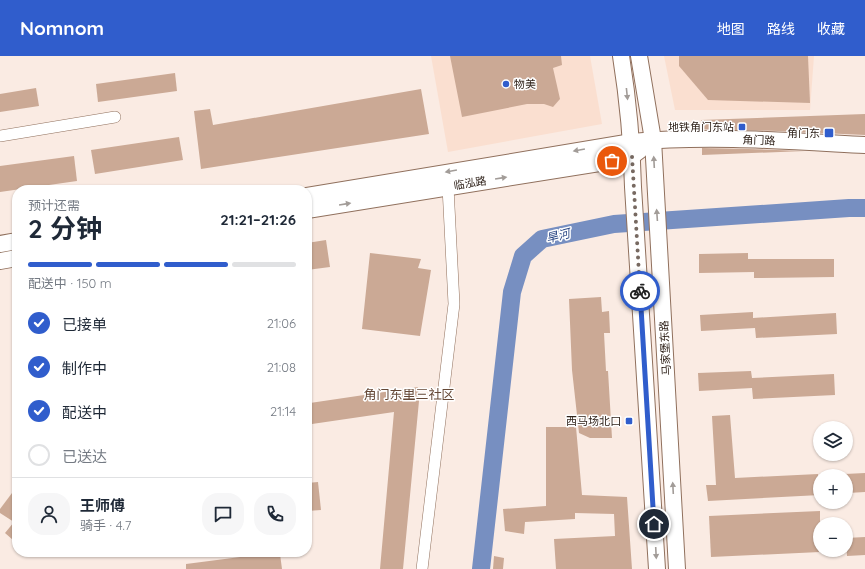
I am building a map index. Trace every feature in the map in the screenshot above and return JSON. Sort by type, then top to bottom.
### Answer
[{"type":"main road","name":"马家堡东路","points":[[620,56],[626,89],[632,149],[633,187],[657,569]]},
{"type":"main road","name":"马家堡东路","points":[[639,56],[653,140],[677,569]]},
{"type":"main road","name":"角门路","points":[[632,149],[653,140],[742,139],[865,145]]},
{"type":"main road","name":"临泓路","points":[[312,195],[594,147],[632,149]]},
{"type":"main road","name":"临泓路","points":[[312,209],[612,161],[632,149]]},
{"type":"main road","points":[[0,244],[12,242]]},
{"type":"main road","points":[[0,261],[12,259]]},
{"type":"street","points":[[0,136],[115,118]]},
{"type":"street","points":[[422,569],[454,304],[448,187]]},
{"type":"shaded area","points":[[431,56],[590,56],[602,124],[448,152]]},
{"type":"shaded area","points":[[664,56],[814,56],[810,110],[675,110]]},
{"type":"building","name":"物美","points":[[450,56],[561,56],[562,65],[553,68],[560,99],[553,107],[544,104],[527,104],[462,117]]},
{"type":"building","points":[[679,56],[808,56],[810,103],[708,100],[679,66]]},
{"type":"building","points":[[175,73],[177,91],[98,102],[96,84]]},
{"type":"building","points":[[36,88],[39,106],[0,112],[0,94]]},
{"type":"building","points":[[421,89],[429,134],[201,169],[194,111],[210,109],[213,125]]},
{"type":"building","points":[[865,114],[865,135],[701,129],[701,120]]},
{"type":"building","points":[[179,137],[183,160],[95,174],[91,150]]},
{"type":"building","points":[[702,148],[748,149],[805,151],[702,155]]},
{"type":"building","points":[[74,156],[77,181],[49,185],[12,185],[12,190],[0,192],[0,166]]},
{"type":"building","points":[[326,240],[330,267],[312,269],[312,242]]},
{"type":"building","points":[[370,253],[421,259],[418,268],[431,270],[420,336],[362,329]]},
{"type":"building","points":[[748,253],[748,259],[834,259],[834,277],[754,278],[754,272],[699,273],[699,254]]},
{"type":"building","points":[[601,297],[602,312],[609,311],[610,333],[604,333],[612,438],[590,438],[579,433],[572,370],[569,299]]},
{"type":"building","points":[[753,312],[753,318],[836,313],[837,334],[756,338],[755,328],[701,331],[700,315]]},
{"type":"building","points":[[751,371],[752,378],[834,374],[835,395],[753,399],[752,388],[699,391],[698,373]]},
{"type":"building","points":[[418,387],[419,401],[403,569],[380,569],[394,412],[312,424],[312,403]]},
{"type":"building","points":[[730,415],[735,478],[813,474],[813,495],[708,501],[706,485],[716,485],[712,416]]},
{"type":"building","points":[[546,427],[576,427],[582,495],[627,497],[632,569],[556,569],[554,539],[615,536],[614,514],[575,513],[575,519],[525,522],[524,534],[505,531],[503,509],[546,506]]},
{"type":"building","points":[[865,473],[865,492],[853,493],[853,474]]},
{"type":"building","points":[[318,482],[321,510],[312,511],[312,483]]},
{"type":"building","points":[[12,493],[12,521],[0,513],[0,509]]},
{"type":"building","points":[[820,511],[820,517],[813,517],[813,552],[711,557],[709,516]]},
{"type":"building","points":[[12,524],[12,539],[5,533]]},
{"type":"building","points":[[865,537],[865,555],[853,556],[853,538]]},
{"type":"building","points":[[494,556],[504,558],[503,569],[493,569]]},
{"type":"building","points":[[240,557],[280,557],[282,569],[186,569],[186,564]]},
{"type":"waterway","name":"旱河","points":[[481,569],[512,292],[523,256],[542,239],[614,224],[865,208]]},
{"type":"way so far","points":[[612,161],[632,156],[640,291]]},
{"type":"place","name":"物美","points":[[506,84]]},
{"type":"place","name":"地铁角门东站","points":[[742,127]]},
{"type":"place","name":"角门东","points":[[829,133]]},
{"type":"place","name":"西马场北口","points":[[629,421]]},
{"type":"district","name":"角门东里三社区","points":[[409,394]]},
{"type":"route","points":[[640,291],[654,524]]}]
